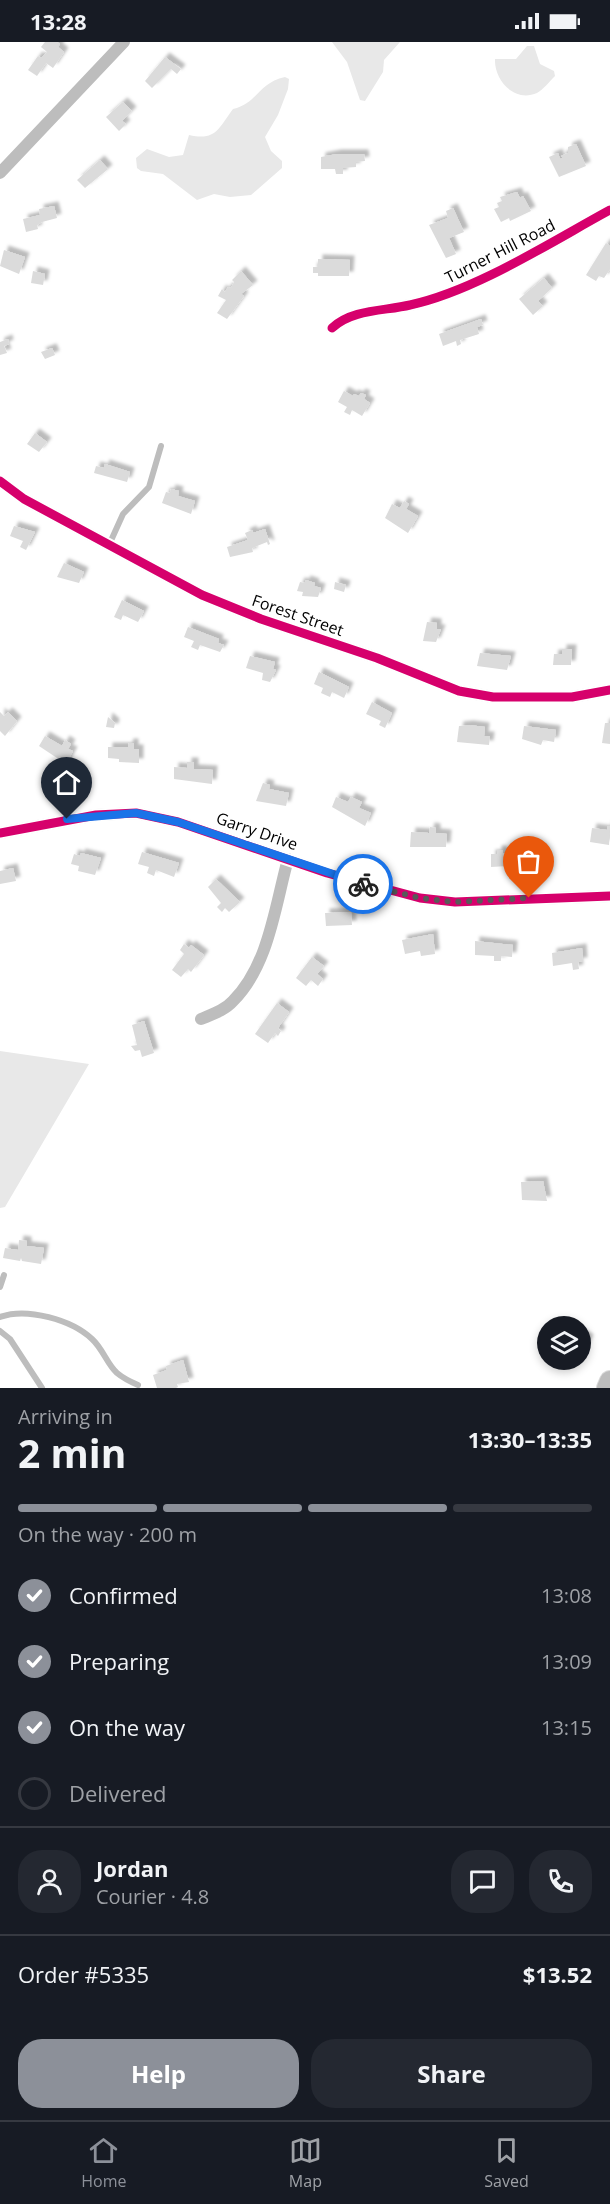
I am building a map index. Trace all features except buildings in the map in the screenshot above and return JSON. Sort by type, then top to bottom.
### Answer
[{"type":"main road","points":[[607,1388],[610,1381]]},
{"type":"street","points":[[0,173],[123,42]]},
{"type":"street","name":"Turner Hill Road","points":[[332,328],[341,319],[352,315],[398,308],[447,295],[610,210]]},
{"type":"street","name":"Forest Street","points":[[0,481],[24,499],[202,595],[261,619],[377,658],[459,691],[493,698],[572,696],[610,690]]},
{"type":"street","name":"Garry Drive","points":[[0,833],[96,814],[136,813],[178,822],[327,873],[420,898],[455,902],[610,896]]},
{"type":"street","points":[[201,1019],[233,1001],[251,977],[261,956],[288,859]]},
{"type":"lane","points":[[109,546],[123,514],[149,487],[161,446]]},
{"type":"lane","points":[[0,1287],[4,1275]]},
{"type":"lane","points":[[0,1317],[24,1314],[47,1317],[75,1328],[93,1340],[118,1374],[138,1385]]},
{"type":"lane","points":[[0,1331],[10,1339],[42,1388]]},
{"type":"shaded area","points":[[332,42],[400,42],[384,60],[383,72],[365,101],[360,100],[347,62]]},
{"type":"shaded area","points":[[527,46],[534,46],[540,64],[554,71],[555,76],[539,92],[521,95],[507,88],[502,82],[495,59],[516,59]]},
{"type":"shaded area","points":[[285,77],[289,79],[288,89],[278,115],[265,137],[271,151],[282,161],[282,168],[251,195],[230,197],[214,194],[197,200],[163,174],[141,171],[137,168],[136,158],[147,149],[169,157],[183,155],[189,135],[205,136],[216,132],[233,109],[248,102],[269,84]]},
{"type":"shaded area","points":[[0,1051],[89,1064],[5,1207],[0,1208]]},
{"type":"cycle path","points":[[332,328],[349,317],[410,305],[460,289],[512,264],[610,210]]},
{"type":"cycle path","points":[[0,481],[24,499],[202,595],[261,619],[377,658],[459,691],[493,697],[572,697],[610,690]]},
{"type":"cycle path","points":[[0,833],[96,815],[136,813],[178,822],[327,873],[420,898],[455,902],[610,896]]},
{"type":"way so far","points":[[363,884],[420,898],[455,902],[529,898]]},
{"type":"route","points":[[67,819],[96,814],[136,813],[178,822],[363,884]]}]
